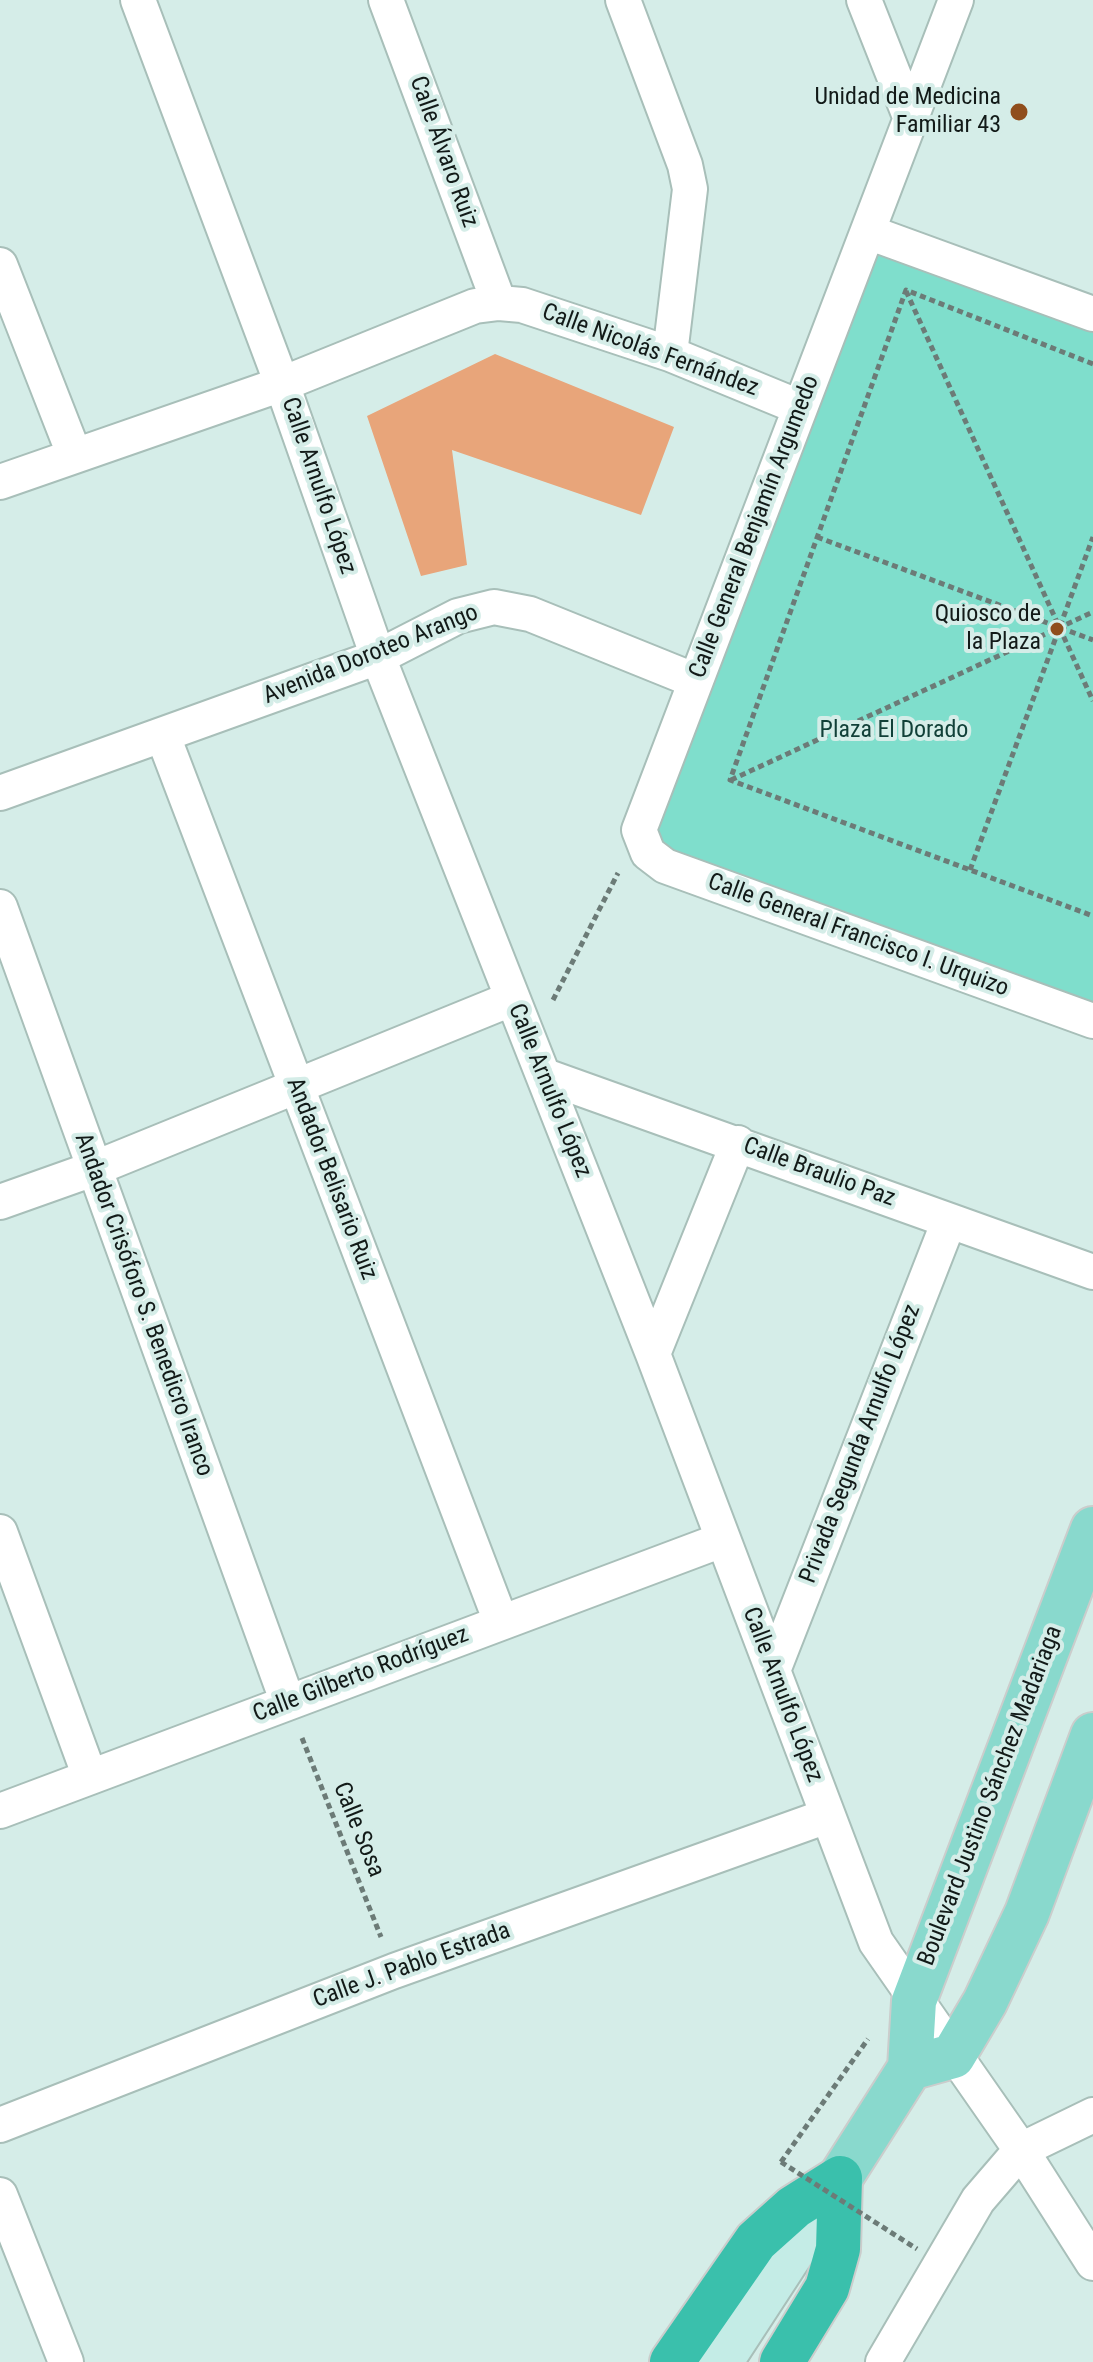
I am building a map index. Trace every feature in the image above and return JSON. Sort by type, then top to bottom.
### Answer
[{"type":"highway","points":[[672,2362],[756,2241],[794,2207],[840,2178]]},
{"type":"highway","points":[[782,2362],[827,2288],[838,2249],[840,2178]]},
{"type":"main road","name":"Boulevard Justino Sánchez Madariaga","points":[[720,2362],[910,2068],[914,2001],[1093,1529]]},
{"type":"main road","points":[[910,2068],[953,2056],[985,2002],[1027,1913],[1093,1735]]},
{"type":"street","name":"Calle Arnulfo López","points":[[138,0],[282,384],[378,657],[653,1354],[876,1942],[914,2001],[1021,2150],[1093,2263]]},
{"type":"street","name":"Calle Álvaro Ruiz","points":[[386,0],[499,303]]},
{"type":"street","points":[[623,0],[685,165],[690,189],[670,354]]},
{"type":"street","points":[[864,0],[911,119]]},
{"type":"street","name":"Calle General Benjamín Argumedo","points":[[639,830],[956,0]]},
{"type":"street","points":[[868,232],[1093,314]]},
{"type":"street","points":[[0,265],[74,454]]},
{"type":"street","points":[[0,482],[282,384],[475,306],[499,303]]},
{"type":"street","name":"Calle Nicolás Fernández","points":[[499,303],[522,305],[670,354],[799,407]]},
{"type":"street","name":"Avenida Doroteo Arango","points":[[0,793],[378,657],[458,616],[494,607],[530,614],[696,681]]},
{"type":"street","name":"Andador Belisario Ruiz","points":[[163,736],[501,1622]]},
{"type":"street","name":"Calle General Francisco I. Urquizo","points":[[639,830],[648,853],[665,866],[1093,1021]]},
{"type":"street","name":"Andador Crisóforo S. Benedicro Iranco","points":[[0,907],[288,1703]]},
{"type":"street","points":[[0,1202],[93,1169],[294,1084],[511,999]]},
{"type":"street","name":"Calle Braulio Paz","points":[[545,1076],[1093,1272]]},
{"type":"street","points":[[653,1354],[738,1143]]},
{"type":"street","name":"Privada Segunda Arnulfo López","points":[[774,1668],[949,1221]]},
{"type":"street","points":[[0,1532],[90,1777]]},
{"type":"street","name":"Calle Gilberto Rodríguez","points":[[0,1811],[722,1540]]},
{"type":"street","name":"Calle J. Pablo Estrada","points":[[0,2125],[394,1971],[827,1816]]},
{"type":"street","points":[[883,2362],[978,2200],[1021,2150],[1093,2115]]},
{"type":"street","points":[[0,2195],[66,2362]]},
{"type":"path","points":[[906,290],[1093,364]]},
{"type":"path","points":[[730,780],[906,290]]},
{"type":"path","points":[[906,290],[1093,701]]},
{"type":"path","points":[[817,537],[1093,640]]},
{"type":"path","points":[[970,870],[1093,537]]},
{"type":"path","points":[[730,780],[1093,612]]},
{"type":"path","points":[[730,780],[1093,916]]},
{"type":"path","points":[[531,1043],[639,830]]},
{"type":"path","name":"Calle Sosa","points":[[288,1703],[394,1971]]},
{"type":"path","points":[[855,2058],[781,2162],[917,2249]]},
{"type":"green space","name":"Plaza El Dorado","points":[[872,236],[1093,319],[1093,1015],[650,850]]},
{"type":"building","points":[[495,354],[674,427],[641,515],[452,450],[467,565],[421,576],[367,416]]},
{"type":"place","name":"Unidad de Medicina Familiar 43","points":[[1019,112]]},
{"type":"place","name":"Quiosco de la Plaza","points":[[1057,629]]}]
